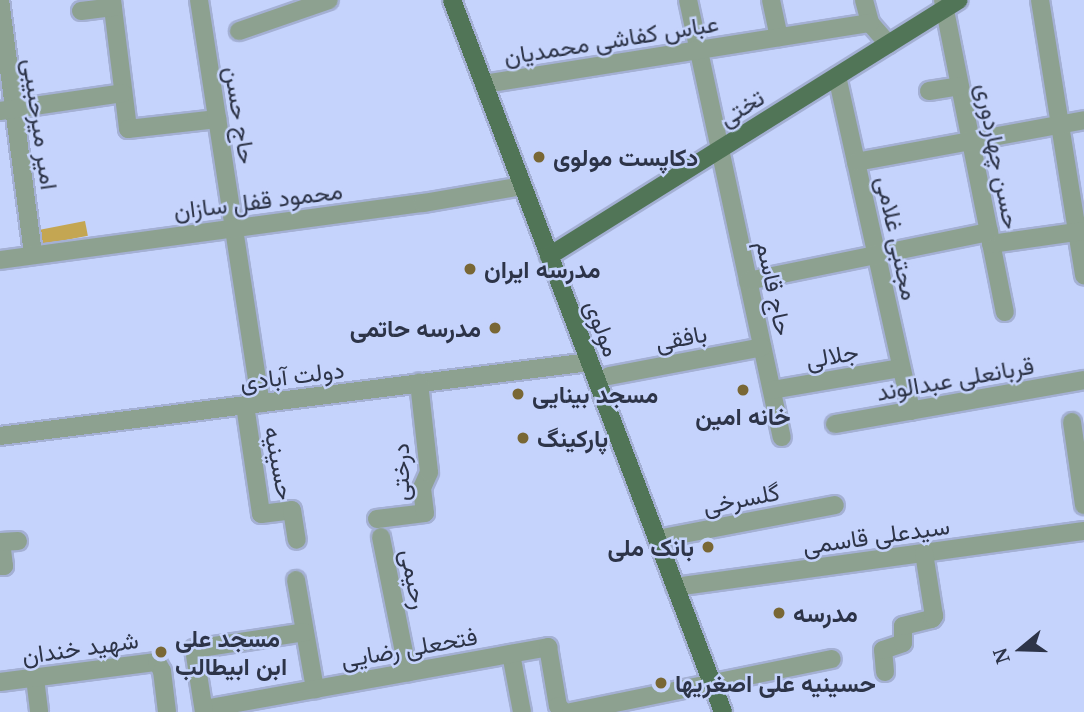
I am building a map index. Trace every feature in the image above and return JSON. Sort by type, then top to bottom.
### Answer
[{"type":"main road","name":"مولوی","points":[[452,0],[723,712]]},
{"type":"main road","name":"تختی","points":[[549,257],[949,3]]},
{"type":"street","name":"امیر میرحبیبی","points":[[0,0],[7,110],[33,255]]},
{"type":"street","name":"حاج حسن","points":[[199,0],[234,227],[253,404]]},
{"type":"street","points":[[239,31],[329,0]]},
{"type":"street","name":"حاج قاسم","points":[[688,0],[782,437]]},
{"type":"street","points":[[771,0],[779,37]]},
{"type":"street","points":[[864,0],[870,23],[888,44]]},
{"type":"street","points":[[1040,0],[1081,232],[1084,276]]},
{"type":"street","name":"حسن چهاردوری","points":[[949,3],[960,86],[1004,312]]},
{"type":"street","points":[[81,11],[113,4],[128,130],[217,119]]},
{"type":"street","name":"عباس کفاشی محمدیان","points":[[484,84],[870,23]]},
{"type":"street","name":"مجتبی غلامی","points":[[837,76],[911,411]]},
{"type":"street","points":[[929,91],[960,86]]},
{"type":"street","points":[[7,110],[123,93]]},
{"type":"street","points":[[856,162],[1084,120]]},
{"type":"street","name":"محمود قفل سازان","points":[[0,260],[423,203],[522,186]]},
{"type":"street","points":[[748,281],[877,255],[990,238],[1081,232]]},
{"type":"street","name":"بافقی","points":[[609,376],[762,347]]},
{"type":"street","name":"دولت آبادی","points":[[0,436],[589,362]]},
{"type":"street","name":"جلالی","points":[[772,390],[901,368]]},
{"type":"street","name":"قربانعلی عبدالوند","points":[[835,424],[1084,380]]},
{"type":"street","name":"درختی","points":[[377,519],[425,513],[422,488],[429,471],[419,383]]},
{"type":"street","name":"حسینیه","points":[[253,404],[261,514],[292,510],[297,541]]},
{"type":"street","points":[[1072,422],[1079,442],[1084,505]]},
{"type":"street","name":"گلسرخی","points":[[657,539],[835,505]]},
{"type":"street","name":"سیدعلی قاسمی","points":[[675,587],[1084,531]]},
{"type":"street","name":"رحیمی","points":[[381,537],[408,672]]},
{"type":"street","points":[[0,566],[4,566],[1,542],[18,541]]},
{"type":"street","points":[[885,672],[883,650],[903,643],[903,626],[932,619],[934,616],[923,553]]},
{"type":"street","points":[[296,580],[305,632]]},
{"type":"street","name":"فتحعلی رضایی","points":[[316,689],[305,632],[194,649],[204,711],[548,647],[558,706],[564,712]]},
{"type":"street","points":[[511,654],[522,712]]},
{"type":"street","points":[[571,712],[832,659]]},
{"type":"street","name":"شهید خندان","points":[[0,682],[157,662],[162,671],[167,712]]},
{"type":"street","points":[[35,678],[39,712]]},
{"type":"shaded area","points":[[85,221],[88,236],[38,245],[35,231]]},
{"type":"place","name":"دکاپست مولوی","points":[[539,157]]},
{"type":"place","name":"مدرسه ایران","points":[[470,269]]},
{"type":"place","name":"مدرسه حاتمی","points":[[495,328]]},
{"type":"place","name":"خانه امین","points":[[743,390]]},
{"type":"place","name":"مسجد بینایی","points":[[518,394]]},
{"type":"place","name":"پارکینگ","points":[[523,438]]},
{"type":"place","name":"بانک ملی","points":[[708,547]]},
{"type":"place","name":"مدرسه","points":[[779,613]]},
{"type":"place","name":"مسجد علی ابن ابیطالب","points":[[161,652]]},
{"type":"place","name":"حسینیه علی اصغریها","points":[[661,683]]}]
